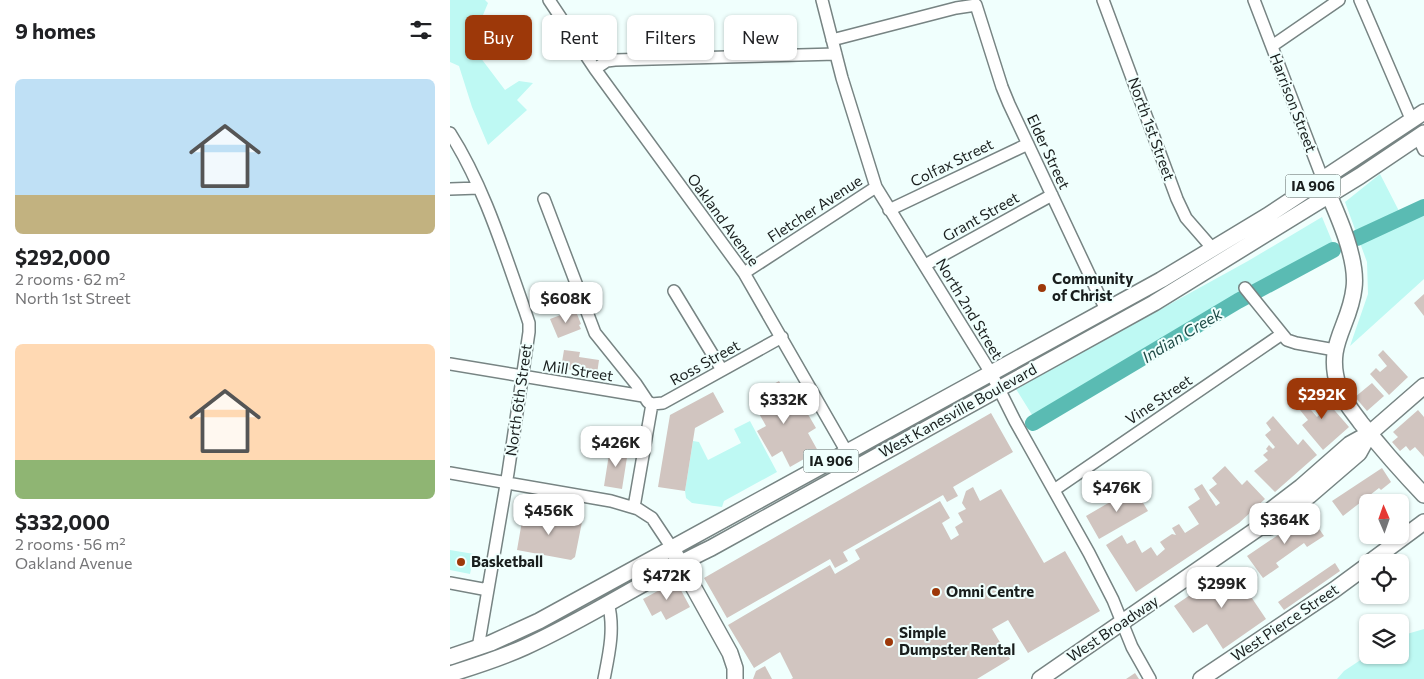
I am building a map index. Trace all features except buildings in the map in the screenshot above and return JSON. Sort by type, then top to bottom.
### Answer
[{"type":"main road","name":"IA 906","points":[[1217,255],[1418,116]]},
{"type":"main road","name":"IA 906","points":[[1217,255],[1329,195],[1422,140]]},
{"type":"main road","name":"Harrison Street","points":[[1323,180],[1352,260],[1355,286],[1352,302],[1340,331],[1335,350]]},
{"type":"main road","name":"West Kanesville Boulevard","points":[[450,657],[478,648],[539,621],[1106,310],[1217,255]]},
{"type":"main road","name":"West Kanesville Boulevard","points":[[450,674],[474,672],[527,646],[711,548],[1154,303],[1217,255]]},
{"type":"main road","points":[[1335,350],[1336,377],[1341,394],[1370,433],[1424,496]]},
{"type":"main road","name":"West Broadway","points":[[1040,679],[1260,527],[1270,526],[1309,496],[1358,453],[1370,433],[1424,386]]},
{"type":"main road","name":"West Pierce Street","points":[[1382,554],[1424,522]]},
{"type":"main road","points":[[672,548],[730,653],[735,668],[735,679]]},
{"type":"main road","name":"West Pierce Street","points":[[1201,679],[1359,571]]},
{"type":"main road","name":"North 6th Street","points":[[474,672],[478,648]]},
{"type":"street","name":"Oakland Avenue","points":[[549,0],[595,69],[744,273],[856,468]]},
{"type":"street","name":"North 2nd Street","points":[[822,0],[836,54],[876,187],[991,374],[1089,553],[1123,622],[1132,647],[1150,679]]},
{"type":"street","name":"North 1st Street","points":[[1103,0],[1176,199],[1186,218],[1217,255]]},
{"type":"street","name":"Harrison Street","points":[[1254,0],[1323,180]]},
{"type":"street","points":[[1272,46],[1339,0]]},
{"type":"street","points":[[1360,0],[1418,116]]},
{"type":"street","name":"Elder Street","points":[[832,40],[973,4],[978,7],[1002,87],[1106,310]]},
{"type":"street","points":[[595,69],[607,61],[615,60],[836,54]]},
{"type":"street","name":"North 6th Street","points":[[450,133],[463,154],[479,188],[529,323],[507,483],[478,648]]},
{"type":"street","name":"Colfax Street","points":[[889,210],[1028,144]]},
{"type":"street","name":"Fletcher Avenue","points":[[744,273],[876,187]]},
{"type":"street","points":[[450,189],[479,188]]},
{"type":"street","name":"Grant Street","points":[[925,265],[1052,195]]},
{"type":"street","points":[[544,199],[595,333],[647,400],[634,507]]},
{"type":"street","points":[[674,291],[722,370]]},
{"type":"street","points":[[1248,293],[1287,340],[1335,350]]},
{"type":"street","name":"Vine Street","points":[[1054,490],[1282,334]]},
{"type":"street","name":"Ross Street","points":[[647,400],[663,403],[782,337]]},
{"type":"street","name":"Mill Street","points":[[450,364],[647,400]]},
{"type":"street","points":[[450,473],[611,501],[634,507],[644,511],[652,518],[672,548]]},
{"type":"street","points":[[450,583],[488,590]]},
{"type":"street","points":[[604,679],[612,626],[608,603]]},
{"type":"shaded area","points":[[450,0],[485,0],[488,3],[483,15],[465,15],[465,60],[482,60],[505,90],[519,81],[533,83],[517,100],[527,110],[488,145],[472,107],[459,66],[450,62]]},
{"type":"shaded area","points":[[1380,174],[1399,211],[1424,201],[1424,279],[1350,346],[1368,294],[1367,262],[1345,202]]},
{"type":"shaded area","points":[[1322,217],[1337,253],[1256,289],[1039,426],[1016,389],[1248,261]]},
{"type":"shaded area","points":[[750,421],[777,472],[724,501],[722,507],[692,503],[686,498],[685,491],[693,441],[699,442],[708,460],[741,443],[734,429]]},
{"type":"shaded area","name":"Basketball","points":[[450,550],[474,554],[470,574],[450,570]]},
{"type":"shaded area","points":[[1424,629],[1424,679],[1337,679],[1344,671],[1359,661],[1359,664],[1409,664],[1409,633]]},
{"type":"waterway","name":"Indian Creek","points":[[1357,238],[1424,207]]},
{"type":"waterway","name":"Indian Creek","points":[[1033,423],[1238,301],[1333,250]]},
{"type":"place","name":"Community of Christ","points":[[1042,288]]},
{"type":"place","name":"Basketball","points":[[461,562]]},
{"type":"place","name":"Omni Centre","points":[[936,592]]},
{"type":"place","name":"Simple Dumpster Rental","points":[[889,642]]}]
